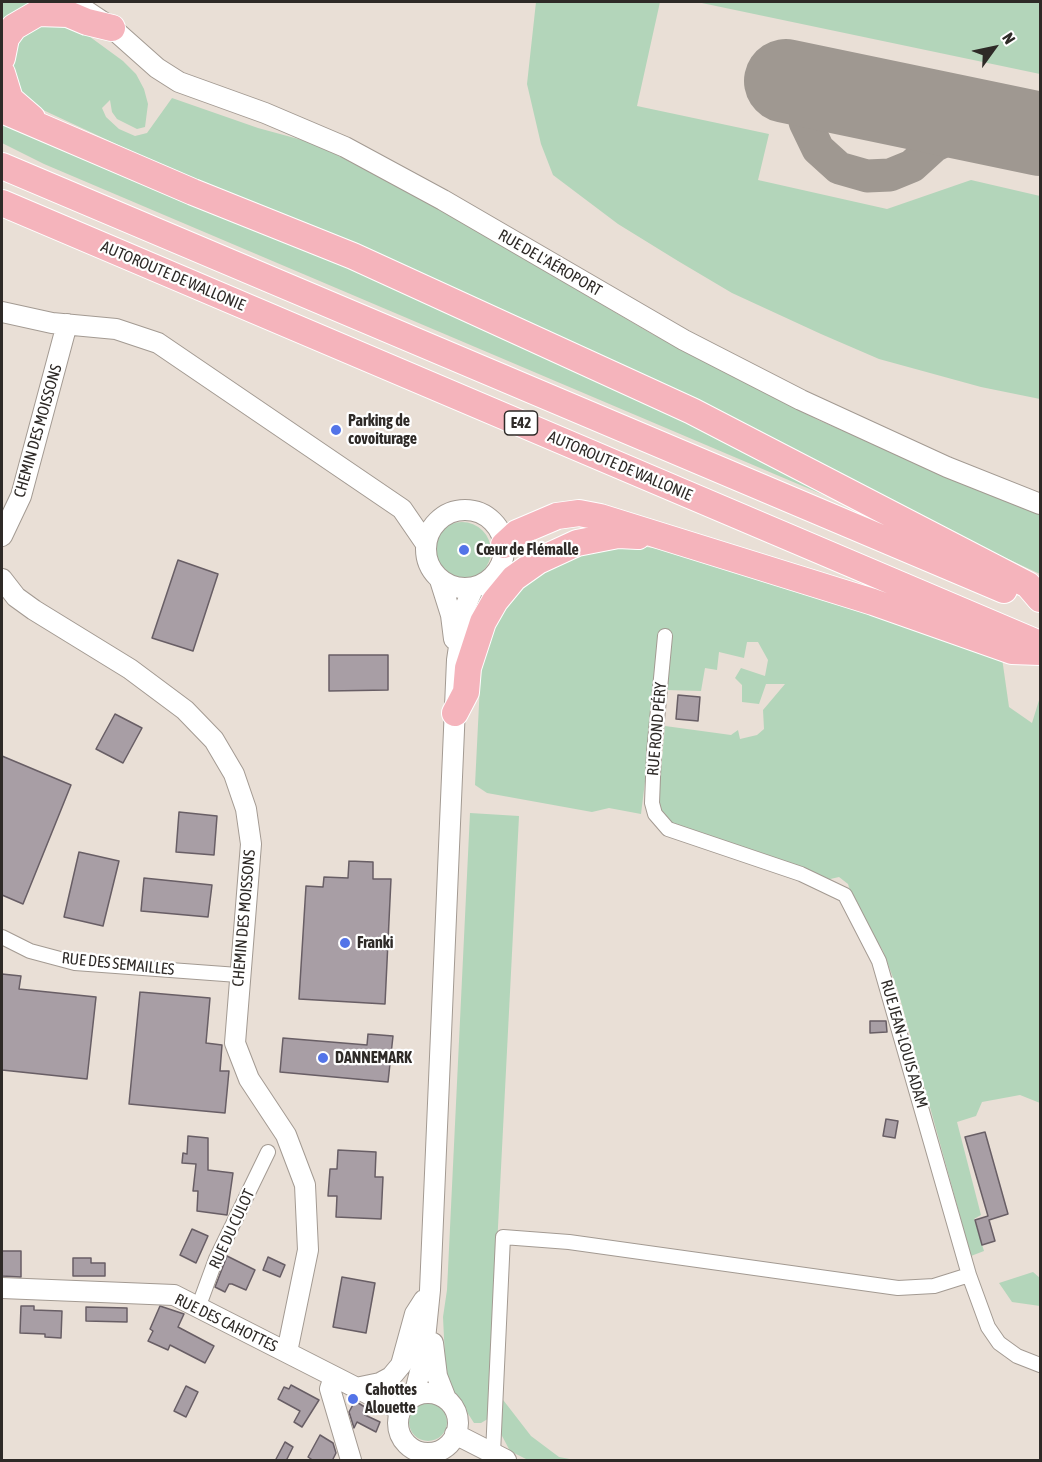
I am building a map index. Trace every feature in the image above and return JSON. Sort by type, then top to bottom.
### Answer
[{"type":"highway","points":[[2,58],[6,38],[14,27],[38,13],[68,14],[87,22],[112,28]]},
{"type":"highway","points":[[2,72],[10,99],[49,130]]},
{"type":"highway","points":[[2,110],[193,192],[353,256],[692,411],[1028,585],[1041,599]]},
{"type":"highway","name":"E42","points":[[2,166],[1041,606]]},
{"type":"highway","name":"AUTOROUTE DE WALLONIE","points":[[2,203],[1041,644]]},
{"type":"highway","points":[[504,545],[517,533],[557,516],[579,513],[600,516],[873,602],[1012,651],[1041,652]]},
{"type":"highway","points":[[455,713],[465,692],[468,668],[483,622],[495,601],[514,578],[560,549],[596,538],[644,536],[679,542]]},
{"type":"street","name":"RUE DE L'AÉROPORT","points":[[73,2],[112,28],[157,68],[179,82],[265,113],[345,147],[443,200],[684,340],[801,400],[947,467],[1041,504]]},
{"type":"street","points":[[2,312],[24,318],[116,329],[158,343],[402,508],[441,517]]},
{"type":"street","name":"CHEMIN DES MOISSONS","points":[[2,536],[21,496],[67,324]]},
{"type":"street","points":[[402,508],[426,544]]},
{"type":"street","points":[[440,580],[456,588],[474,587],[487,582],[497,572],[503,559],[504,545],[498,526],[483,513],[464,509],[441,517],[431,528],[426,544],[427,562],[440,580],[451,615],[457,660]]},
{"type":"street","name":"CHEMIN DES MOISSONS","points":[[2,579],[16,597],[34,610],[155,686],[185,710],[214,740],[234,774],[246,809],[251,843],[238,975],[235,1043],[249,1079],[286,1135],[305,1185],[308,1250],[287,1352]]},
{"type":"street","points":[[430,1290],[436,1368],[447,1399],[457,1415],[455,1434],[451,1442],[433,1456],[415,1450],[405,1451],[398,1427],[400,1410],[414,1396],[423,1359],[430,1290],[457,660],[465,607],[474,587]]},
{"type":"street","name":"RUE ROND PÉRY","points":[[660,820],[652,803],[665,636]]},
{"type":"street","name":"RUE JEAN-LOUIS ADAM","points":[[660,820],[668,829],[801,873],[845,895],[879,961],[969,1275],[988,1327],[999,1343],[1017,1356],[1041,1365]]},
{"type":"street","name":"RUE DES SEMAILLES","points":[[2,937],[30,951],[75,963],[238,975]]},
{"type":"street","name":"RUE DU CULOT","points":[[198,1308],[216,1259],[268,1152]]},
{"type":"street","points":[[455,1434],[499,1457],[503,1237],[568,1242],[898,1288],[934,1286],[969,1275]]},
{"type":"street","name":"RUE DES CAHOTTES","points":[[2,1288],[174,1295],[400,1410]]},
{"type":"street","points":[[356,1388],[380,1383],[391,1377],[400,1365],[415,1314],[430,1290]]},
{"type":"street","points":[[334,1377],[330,1389],[351,1461]]},
{"type":"street","points":[[414,1396],[431,1392],[447,1399]]},
{"type":"green space","points":[[2,2],[45,2],[2,36]]},
{"type":"green space","points":[[536,2],[660,2],[637,106],[769,134],[758,180],[887,209],[971,180],[1040,196],[1040,399],[981,387],[879,359],[821,334],[732,293],[678,261],[618,224],[553,175],[541,144],[527,84]]},
{"type":"green space","points":[[697,2],[1040,2],[1040,74]]},
{"type":"green space","points":[[71,23],[123,61],[136,74],[144,89],[148,104],[145,127],[137,129],[117,119],[112,112],[110,100],[102,108],[106,117],[119,129],[135,136],[147,133],[172,98],[258,128],[313,143],[410,192],[652,334],[818,420],[1040,515],[1040,574],[28,103],[17,95],[9,51],[27,24]]},
{"type":"green space","points":[[2,116],[389,276],[911,532],[44,164],[2,143]]},
{"type":"green space","points":[[462,522],[473,524],[486,535],[491,551],[489,562],[478,575],[462,580],[451,578],[438,567],[433,551],[435,540],[446,527]]},
{"type":"green space","points":[[633,545],[659,549],[757,578],[1002,658],[1009,707],[1032,723],[1040,697],[1040,1103],[1020,1095],[982,1102],[976,1116],[957,1122],[981,1215],[974,1219],[984,1251],[971,1256],[898,991],[883,951],[854,903],[848,884],[839,877],[826,880],[671,824],[661,814],[658,803],[665,726],[731,735],[738,730],[740,739],[757,735],[764,729],[763,710],[785,684],[766,684],[759,704],[742,702],[742,685],[735,678],[741,668],[765,676],[768,660],[758,642],[747,642],[744,658],[719,652],[717,670],[705,668],[701,691],[666,690],[671,653],[661,652],[641,814],[609,808],[592,812],[487,793],[475,785],[482,644],[494,609],[549,560]]},
{"type":"green space","points":[[470,813],[519,816],[490,1383],[531,1436],[559,1457],[575,1460],[528,1460],[510,1451],[501,1434],[499,1420],[491,1417],[481,1423],[474,1423],[446,1379],[443,1317],[447,1290]]},
{"type":"green space","points":[[1033,1272],[1040,1278],[1040,1306],[1012,1302],[999,1283]]},
{"type":"green space","points":[[428,1403],[435,1404],[441,1409],[446,1415],[446,1429],[441,1435],[435,1440],[428,1441],[421,1440],[415,1435],[410,1429],[409,1422],[410,1415],[415,1409],[421,1404]]},
{"type":"building","points":[[178,560],[218,574],[193,651],[152,638]]},
{"type":"building","points":[[329,655],[388,655],[388,690],[329,691]]},
{"type":"building","points":[[678,695],[700,697],[698,721],[676,719]]},
{"type":"building","points":[[115,714],[142,728],[123,763],[96,749]]},
{"type":"building","points":[[2,756],[71,785],[23,904],[2,895]]},
{"type":"building","points":[[179,812],[217,816],[214,855],[176,852]]},
{"type":"building","points":[[79,852],[119,861],[103,926],[64,917]]},
{"type":"building","name":"Franki","points":[[349,861],[373,862],[373,879],[391,879],[385,1004],[299,999],[306,886],[323,887],[324,877],[348,878]]},
{"type":"building","points":[[144,878],[212,885],[208,917],[141,911]]},
{"type":"building","points":[[2,974],[21,976],[19,989],[96,997],[87,1079],[2,1070]]},
{"type":"building","points":[[140,992],[210,998],[206,1043],[222,1045],[220,1071],[229,1071],[225,1113],[129,1104]]},
{"type":"building","points":[[870,1021],[886,1021],[887,1032],[870,1033]]},
{"type":"building","name":"DANNEMARK","points":[[368,1034],[393,1036],[388,1082],[280,1072],[283,1038],[367,1045]]},
{"type":"building","points":[[886,1119],[898,1121],[895,1138],[883,1136]]},
{"type":"building","points":[[985,1132],[1008,1214],[989,1220],[995,1241],[982,1245],[975,1220],[988,1216],[965,1137]]},
{"type":"building","points":[[188,1136],[208,1138],[208,1170],[233,1173],[227,1215],[197,1211],[198,1191],[193,1191],[196,1164],[182,1163],[183,1153],[187,1154]]},
{"type":"building","points":[[338,1150],[376,1152],[375,1177],[383,1177],[381,1219],[336,1217],[337,1196],[328,1196],[330,1169],[337,1169]]},
{"type":"building","points":[[192,1229],[208,1236],[196,1263],[180,1255]]},
{"type":"building","points":[[2,1251],[21,1251],[21,1277],[2,1276]]},
{"type":"building","points":[[227,1256],[255,1270],[246,1290],[232,1284],[229,1284],[225,1292],[215,1287]]},
{"type":"building","points":[[268,1257],[285,1265],[280,1277],[263,1270]]},
{"type":"building","points":[[73,1258],[91,1258],[91,1263],[105,1263],[105,1276],[73,1276]]},
{"type":"building","points":[[342,1277],[375,1283],[366,1333],[333,1327]]},
{"type":"building","points":[[21,1306],[34,1306],[34,1310],[62,1311],[61,1338],[45,1337],[45,1334],[20,1333]]},
{"type":"building","points":[[160,1306],[184,1314],[178,1327],[214,1346],[205,1363],[170,1345],[168,1350],[148,1341],[153,1331],[150,1329]]},
{"type":"building","points":[[86,1307],[127,1308],[127,1322],[86,1321]]},
{"type":"building","points":[[291,1385],[319,1400],[302,1427],[294,1422],[300,1411],[278,1399],[284,1387],[289,1389]]},
{"type":"building","points":[[186,1386],[198,1392],[186,1417],[174,1411]]},
{"type":"building","points":[[355,1401],[368,1409],[365,1415],[380,1422],[376,1432],[357,1422],[354,1428],[349,1412]]},
{"type":"building","points":[[320,1435],[333,1443],[336,1453],[332,1461],[314,1461],[308,1457]]},
{"type":"building","points":[[285,1442],[293,1447],[286,1461],[275,1461]]},
{"type":"taxiway","points":[[1013,128],[993,121],[951,95],[834,69],[818,73],[810,80],[803,101],[805,122],[818,149],[839,168],[867,176],[890,175],[912,166],[934,146],[963,132],[992,129],[1024,131]]},
{"type":"runway","points":[[786,81],[1040,134]]},
{"type":"place","name":"Parking de covoiturage","points":[[336,430]]},
{"type":"place","name":"Cœur de Flémalle","points":[[464,550]]},
{"type":"place","name":"Franki","points":[[345,943]]},
{"type":"place","name":"DANNEMARK","points":[[323,1058]]},
{"type":"place","name":"Cahottes Alouette","points":[[353,1399]]}]
